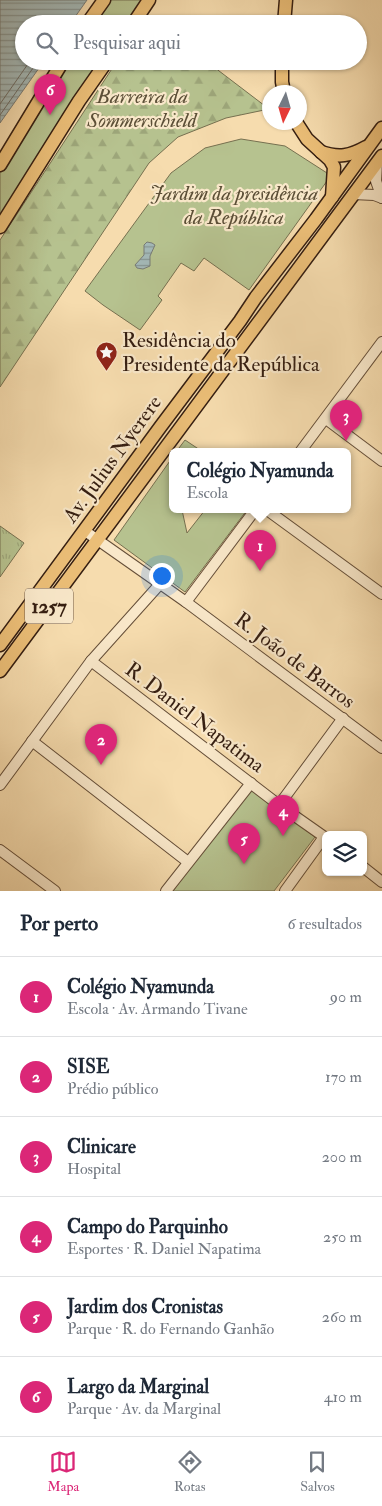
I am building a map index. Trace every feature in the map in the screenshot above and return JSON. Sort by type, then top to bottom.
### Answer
[{"type":"main road","points":[[94,15],[104,0]]},
{"type":"main road","points":[[139,15],[148,0]]},
{"type":"main road","points":[[285,15],[286,0]]},
{"type":"main road","points":[[0,165],[58,70]]},
{"type":"main road","points":[[0,227],[79,101],[101,70]]},
{"type":"main road","points":[[282,70],[283,85]]},
{"type":"main road","points":[[301,130],[307,139],[330,160],[334,167],[332,197]]},
{"type":"main road","name":"Av. Julius Nyerere","points":[[0,646],[256,297],[381,131]]},
{"type":"main road","points":[[321,152],[331,156],[346,156],[369,145]]},
{"type":"main road","name":"Av. Julius Nyerere","points":[[0,671],[380,159]]},
{"type":"main road","points":[[316,219],[328,228]]},
{"type":"main road","points":[[240,321],[252,330]]},
{"type":"main road","points":[[161,426],[174,436]]},
{"type":"main road","points":[[8,634],[21,643]]},
{"type":"street","points":[[380,159],[376,181],[382,198]]},
{"type":"street","points":[[354,194],[374,195],[382,198]]},
{"type":"street","points":[[303,448],[382,342]]},
{"type":"street","points":[[326,419],[382,461]]},
{"type":"street","points":[[186,602],[253,513]]},
{"type":"street","points":[[271,513],[382,594]]},
{"type":"street","name":"R. João de Barros","points":[[85,531],[186,602],[382,748]]},
{"type":"street","points":[[0,785],[91,661],[160,584]]},
{"type":"street","name":"R. Daniel Napatima","points":[[91,661],[278,805],[322,836]]},
{"type":"street","points":[[278,805],[343,718]]},
{"type":"street","points":[[32,741],[188,862]]},
{"type":"street","points":[[166,891],[250,783]]},
{"type":"street","points":[[285,891],[322,842]]},
{"type":"street","points":[[0,850],[55,891]]},
{"type":"street","points":[[367,870],[382,882]]},
{"type":"green space","points":[[111,0],[144,0],[133,15],[100,15]]},
{"type":"green space","points":[[62,70],[95,70],[0,219],[0,172]]},
{"type":"green space","name":"Barreira da Sommerschield","points":[[111,70],[218,70],[262,104],[262,110],[226,118],[178,137],[149,163],[0,387],[0,240]]},
{"type":"green space","name":"Jardim da presidência da República","points":[[241,139],[285,146],[327,173],[327,181],[249,290],[204,258],[194,271],[181,263],[158,296],[162,300],[140,330],[85,291],[171,173],[205,148]]},
{"type":"green space","points":[[185,440],[197,448],[179,448]]},
{"type":"green space","points":[[169,462],[169,513],[183,513],[187,533],[203,513],[245,513],[185,592],[114,540]]},
{"type":"green space","points":[[0,526],[24,543],[0,577]]},
{"type":"green space","points":[[249,788],[315,837],[274,891],[173,891]]},
{"type":"water","points":[[0,0],[87,0],[76,15],[15,15],[15,70],[38,70],[0,123]]},
{"type":"water","points":[[147,242],[155,245],[150,256],[150,266],[143,269],[137,268],[135,265],[144,255],[144,245]]},
{"type":"place","name":"Largo da Marginal","points":[[50,115]]},
{"type":"place","name":"Residência do Presidente da República","points":[[106,371]]},
{"type":"place","name":"Clinicare","points":[[346,441]]},
{"type":"place","name":"Colégio Nyamunda","points":[[260,571]]},
{"type":"place","name":"SISE","points":[[101,765]]},
{"type":"place","name":"Campo do Parquinho","points":[[283,836]]},
{"type":"place","name":"Jardim dos Cronistas","points":[[244,864]]}]
